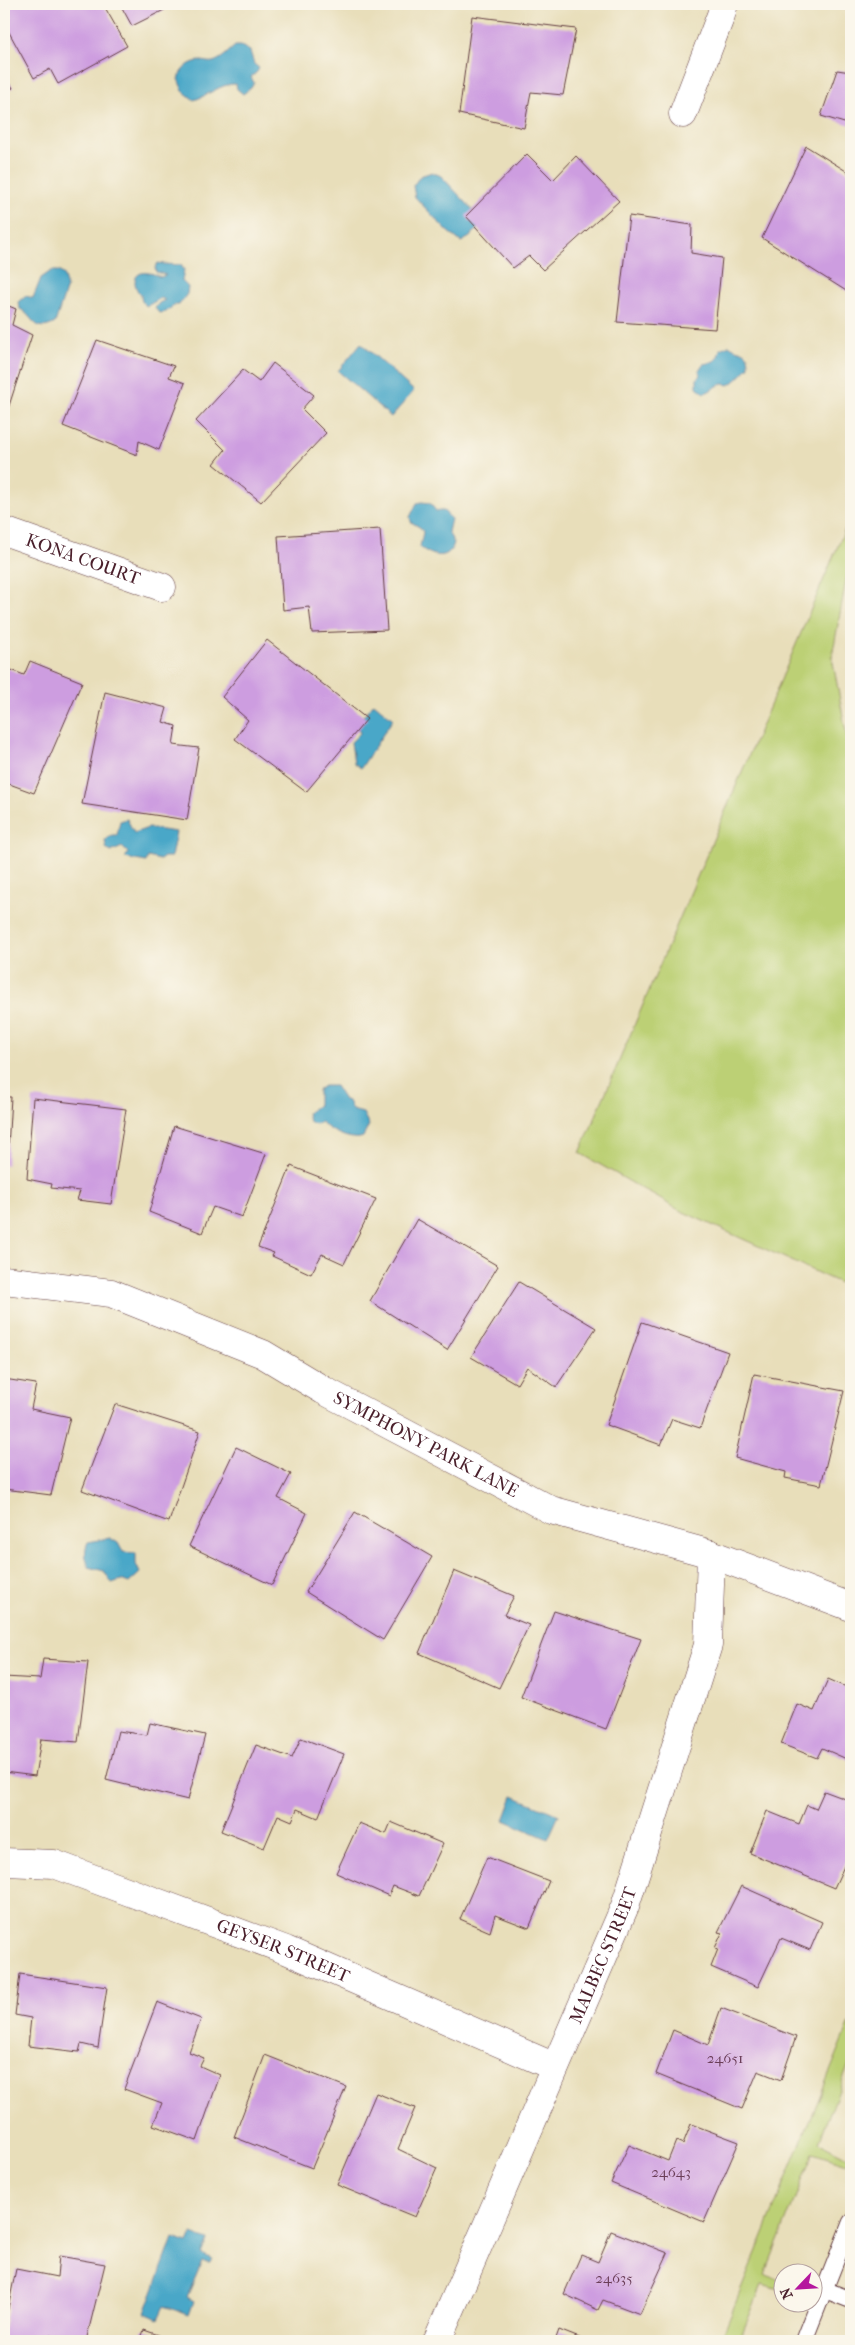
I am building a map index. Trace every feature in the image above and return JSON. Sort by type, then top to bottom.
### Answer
[{"type":"street","points":[[683,114],[724,4]]},
{"type":"street","name":"KONA COURT","points":[[4,530],[162,586]]},
{"type":"street","name":"SYMPHONY PARK LANE","points":[[4,1280],[110,1293],[263,1354],[323,1390],[551,1510],[711,1554],[851,1607]]},
{"type":"street","name":"MALBEC STREET","points":[[438,2341],[554,2067],[625,1906],[708,1645],[711,1554]]},
{"type":"street","name":"GEYSER STREET","points":[[4,1862],[54,1864],[175,1908],[286,1950],[554,2067]]},
{"type":"lane","points":[[804,2341],[851,2222]]},
{"type":"lane","points":[[823,2290],[851,2300]]},
{"type":"green space","points":[[851,515],[851,565],[847,575],[832,657],[851,759],[851,1288],[679,1210],[580,1153]]},
{"type":"green space","points":[[851,2020],[851,2059],[819,2142],[851,2159],[850,2165],[813,2153],[765,2274],[772,2278],[772,2288],[762,2285],[739,2341],[720,2341]]},
{"type":"water","points":[[235,46],[241,46],[250,51],[254,64],[259,68],[251,77],[254,83],[251,88],[243,94],[237,89],[236,84],[230,84],[194,100],[183,91],[178,79],[181,72],[187,66],[197,61],[216,61]]},
{"type":"water","points":[[432,172],[441,176],[477,214],[477,229],[470,237],[461,242],[447,231],[415,197],[413,186],[420,176]]},
{"type":"water","points":[[158,263],[181,265],[184,270],[182,281],[188,287],[187,294],[179,305],[174,305],[166,312],[159,313],[155,308],[165,300],[161,298],[147,306],[142,301],[135,283],[139,274],[152,273],[161,277],[166,275],[156,272],[155,267]]},
{"type":"water","points":[[51,271],[58,271],[63,274],[67,287],[55,323],[42,327],[34,323],[20,309],[19,302],[26,296],[33,298],[41,278]]},
{"type":"water","points":[[361,343],[414,391],[391,417],[338,371]]},
{"type":"water","points":[[729,345],[746,353],[749,366],[731,384],[719,385],[704,393],[697,387],[697,379],[700,375],[699,370],[703,364],[713,362],[717,358],[720,349]]},
{"type":"water","points":[[417,503],[430,503],[436,511],[444,511],[451,519],[448,532],[454,543],[452,549],[444,555],[435,555],[420,547],[423,532],[421,528],[411,522],[410,517]]},
{"type":"water","points":[[374,703],[393,719],[361,768],[354,763],[351,742],[360,733],[357,724]]},
{"type":"water","points":[[127,819],[134,833],[148,828],[176,832],[171,857],[164,857],[160,860],[148,857],[146,862],[125,858],[128,853],[122,847],[111,852],[106,848],[105,840],[112,835],[117,835],[120,821]]},
{"type":"water","points":[[324,1086],[335,1086],[344,1100],[348,1101],[352,1110],[363,1113],[369,1125],[363,1137],[347,1137],[335,1132],[321,1122],[316,1124],[309,1122],[307,1113],[318,1105],[318,1090]]},
{"type":"water","points":[[110,1538],[118,1543],[123,1552],[136,1553],[136,1564],[140,1573],[129,1583],[121,1580],[112,1583],[104,1571],[89,1567],[86,1554],[88,1542]]},
{"type":"water","points":[[513,1796],[559,1815],[548,1839],[504,1820]]},
{"type":"water","points":[[192,2234],[208,2240],[202,2254],[212,2259],[210,2263],[202,2262],[187,2297],[194,2301],[189,2315],[164,2306],[158,2319],[145,2313],[173,2238],[188,2243]]},
{"type":"building","points":[[4,4],[103,4],[127,46],[58,84],[50,69],[34,78],[4,23]]},
{"type":"building","points":[[120,4],[176,4],[132,26]]},
{"type":"building","points":[[833,4],[851,4],[851,10],[833,7]]},
{"type":"building","points":[[472,16],[576,29],[563,95],[531,92],[524,128],[459,114]]},
{"type":"building","points":[[837,70],[851,72],[851,125],[821,116]]},
{"type":"building","points":[[4,74],[13,88],[4,92]]},
{"type":"building","points":[[806,146],[851,174],[851,294],[762,238]]},
{"type":"building","points":[[527,154],[553,180],[576,156],[619,201],[543,270],[529,256],[513,268],[466,216]]},
{"type":"building","points":[[629,216],[692,225],[691,253],[722,258],[715,329],[617,322]]},
{"type":"building","points":[[4,304],[16,309],[12,325],[32,335],[4,421]]},
{"type":"building","points":[[97,340],[174,366],[169,377],[185,383],[159,450],[139,441],[137,455],[63,426]]},
{"type":"building","points":[[273,363],[314,395],[302,409],[326,433],[261,502],[214,464],[225,450],[196,421],[243,370],[259,382]]},
{"type":"building","points":[[380,529],[387,630],[312,633],[309,607],[283,610],[278,536]]},
{"type":"building","points":[[267,640],[367,719],[306,792],[235,739],[248,720],[222,697]]},
{"type":"building","points":[[30,661],[82,682],[34,793],[4,782],[4,667],[24,675]]},
{"type":"building","points":[[105,692],[167,708],[163,722],[176,726],[173,745],[199,748],[187,820],[82,804]]},
{"type":"building","points":[[4,1097],[11,1097],[7,1166],[4,1165]]},
{"type":"building","points":[[33,1098],[126,1109],[111,1204],[77,1200],[80,1191],[51,1188],[52,1184],[27,1179]]},
{"type":"building","points":[[174,1126],[266,1154],[242,1217],[213,1207],[202,1233],[149,1212]]},
{"type":"building","points":[[291,1166],[376,1199],[344,1264],[322,1254],[311,1274],[272,1256],[274,1253],[258,1247]]},
{"type":"building","points":[[417,1219],[498,1266],[447,1350],[370,1301]]},
{"type":"building","points":[[519,1282],[596,1328],[556,1387],[527,1367],[517,1384],[471,1357]]},
{"type":"building","points":[[642,1322],[728,1352],[700,1428],[672,1419],[661,1445],[606,1425]]},
{"type":"building","points":[[754,1374],[844,1391],[821,1485],[785,1478],[786,1472],[735,1458]]},
{"type":"building","points":[[4,1379],[36,1384],[31,1409],[70,1417],[51,1495],[4,1489]]},
{"type":"building","points":[[115,1404],[200,1431],[169,1522],[82,1490]]},
{"type":"building","points":[[236,1447],[291,1474],[278,1498],[307,1513],[272,1585],[189,1546]]},
{"type":"building","points":[[355,1512],[432,1557],[383,1640],[306,1592]]},
{"type":"building","points":[[454,1571],[514,1596],[504,1615],[529,1625],[499,1688],[419,1653]]},
{"type":"building","points":[[554,1611],[641,1639],[606,1729],[521,1697]]},
{"type":"building","points":[[43,1659],[88,1662],[78,1742],[41,1739],[35,1776],[4,1772],[4,1677],[40,1679]]},
{"type":"building","points":[[828,1679],[851,1689],[851,1761],[822,1748],[817,1758],[781,1744],[797,1704],[814,1711]]},
{"type":"building","points":[[150,1723],[205,1735],[188,1800],[106,1780],[118,1731],[147,1735]]},
{"type":"building","points":[[301,1738],[344,1754],[318,1818],[297,1809],[292,1821],[278,1815],[264,1848],[221,1831],[256,1745],[292,1758]]},
{"type":"building","points":[[824,1791],[851,1801],[851,1851],[834,1888],[750,1853],[767,1811],[799,1824],[807,1805],[816,1809]]},
{"type":"building","points":[[391,1822],[443,1844],[419,1896],[393,1886],[389,1896],[336,1873],[359,1823],[386,1834]]},
{"type":"building","points":[[487,1857],[549,1881],[529,1928],[495,1915],[490,1932],[460,1919]]},
{"type":"building","points":[[741,1886],[822,1922],[810,1950],[781,1938],[758,1987],[711,1967],[718,1949],[715,1948],[722,1933],[718,1932]]},
{"type":"building","points":[[20,1974],[107,1987],[98,2048],[81,2044],[79,2052],[28,2046],[31,2018],[15,2015]]},
{"type":"building","points":[[157,2002],[201,2019],[189,2052],[204,2058],[200,2066],[220,2075],[197,2141],[153,2125],[162,2103],[124,2089]]},
{"type":"building","points":[[721,2008],[796,2037],[781,2080],[758,2071],[742,2109],[656,2074],[673,2030],[708,2045]]},
{"type":"building","points":[[265,2055],[346,2087],[312,2168],[234,2137]]},
{"type":"building","points":[[376,2093],[415,2108],[398,2149],[437,2168],[415,2217],[337,2185]]},
{"type":"building","points":[[691,2124],[739,2142],[704,2222],[611,2183],[629,2145],[668,2161],[676,2141],[683,2144]]},
{"type":"building","points":[[611,2231],[668,2253],[640,2314],[603,2300],[598,2310],[564,2294],[581,2255],[598,2262]]},
{"type":"building","points":[[59,2256],[105,2264],[86,2341],[50,2335],[49,2341],[4,2341],[4,2328],[16,2269],[57,2277]]},
{"type":"building","points":[[144,2330],[176,2341],[140,2341]]},
{"type":"building","points":[[559,2330],[587,2341],[555,2341]]}]
